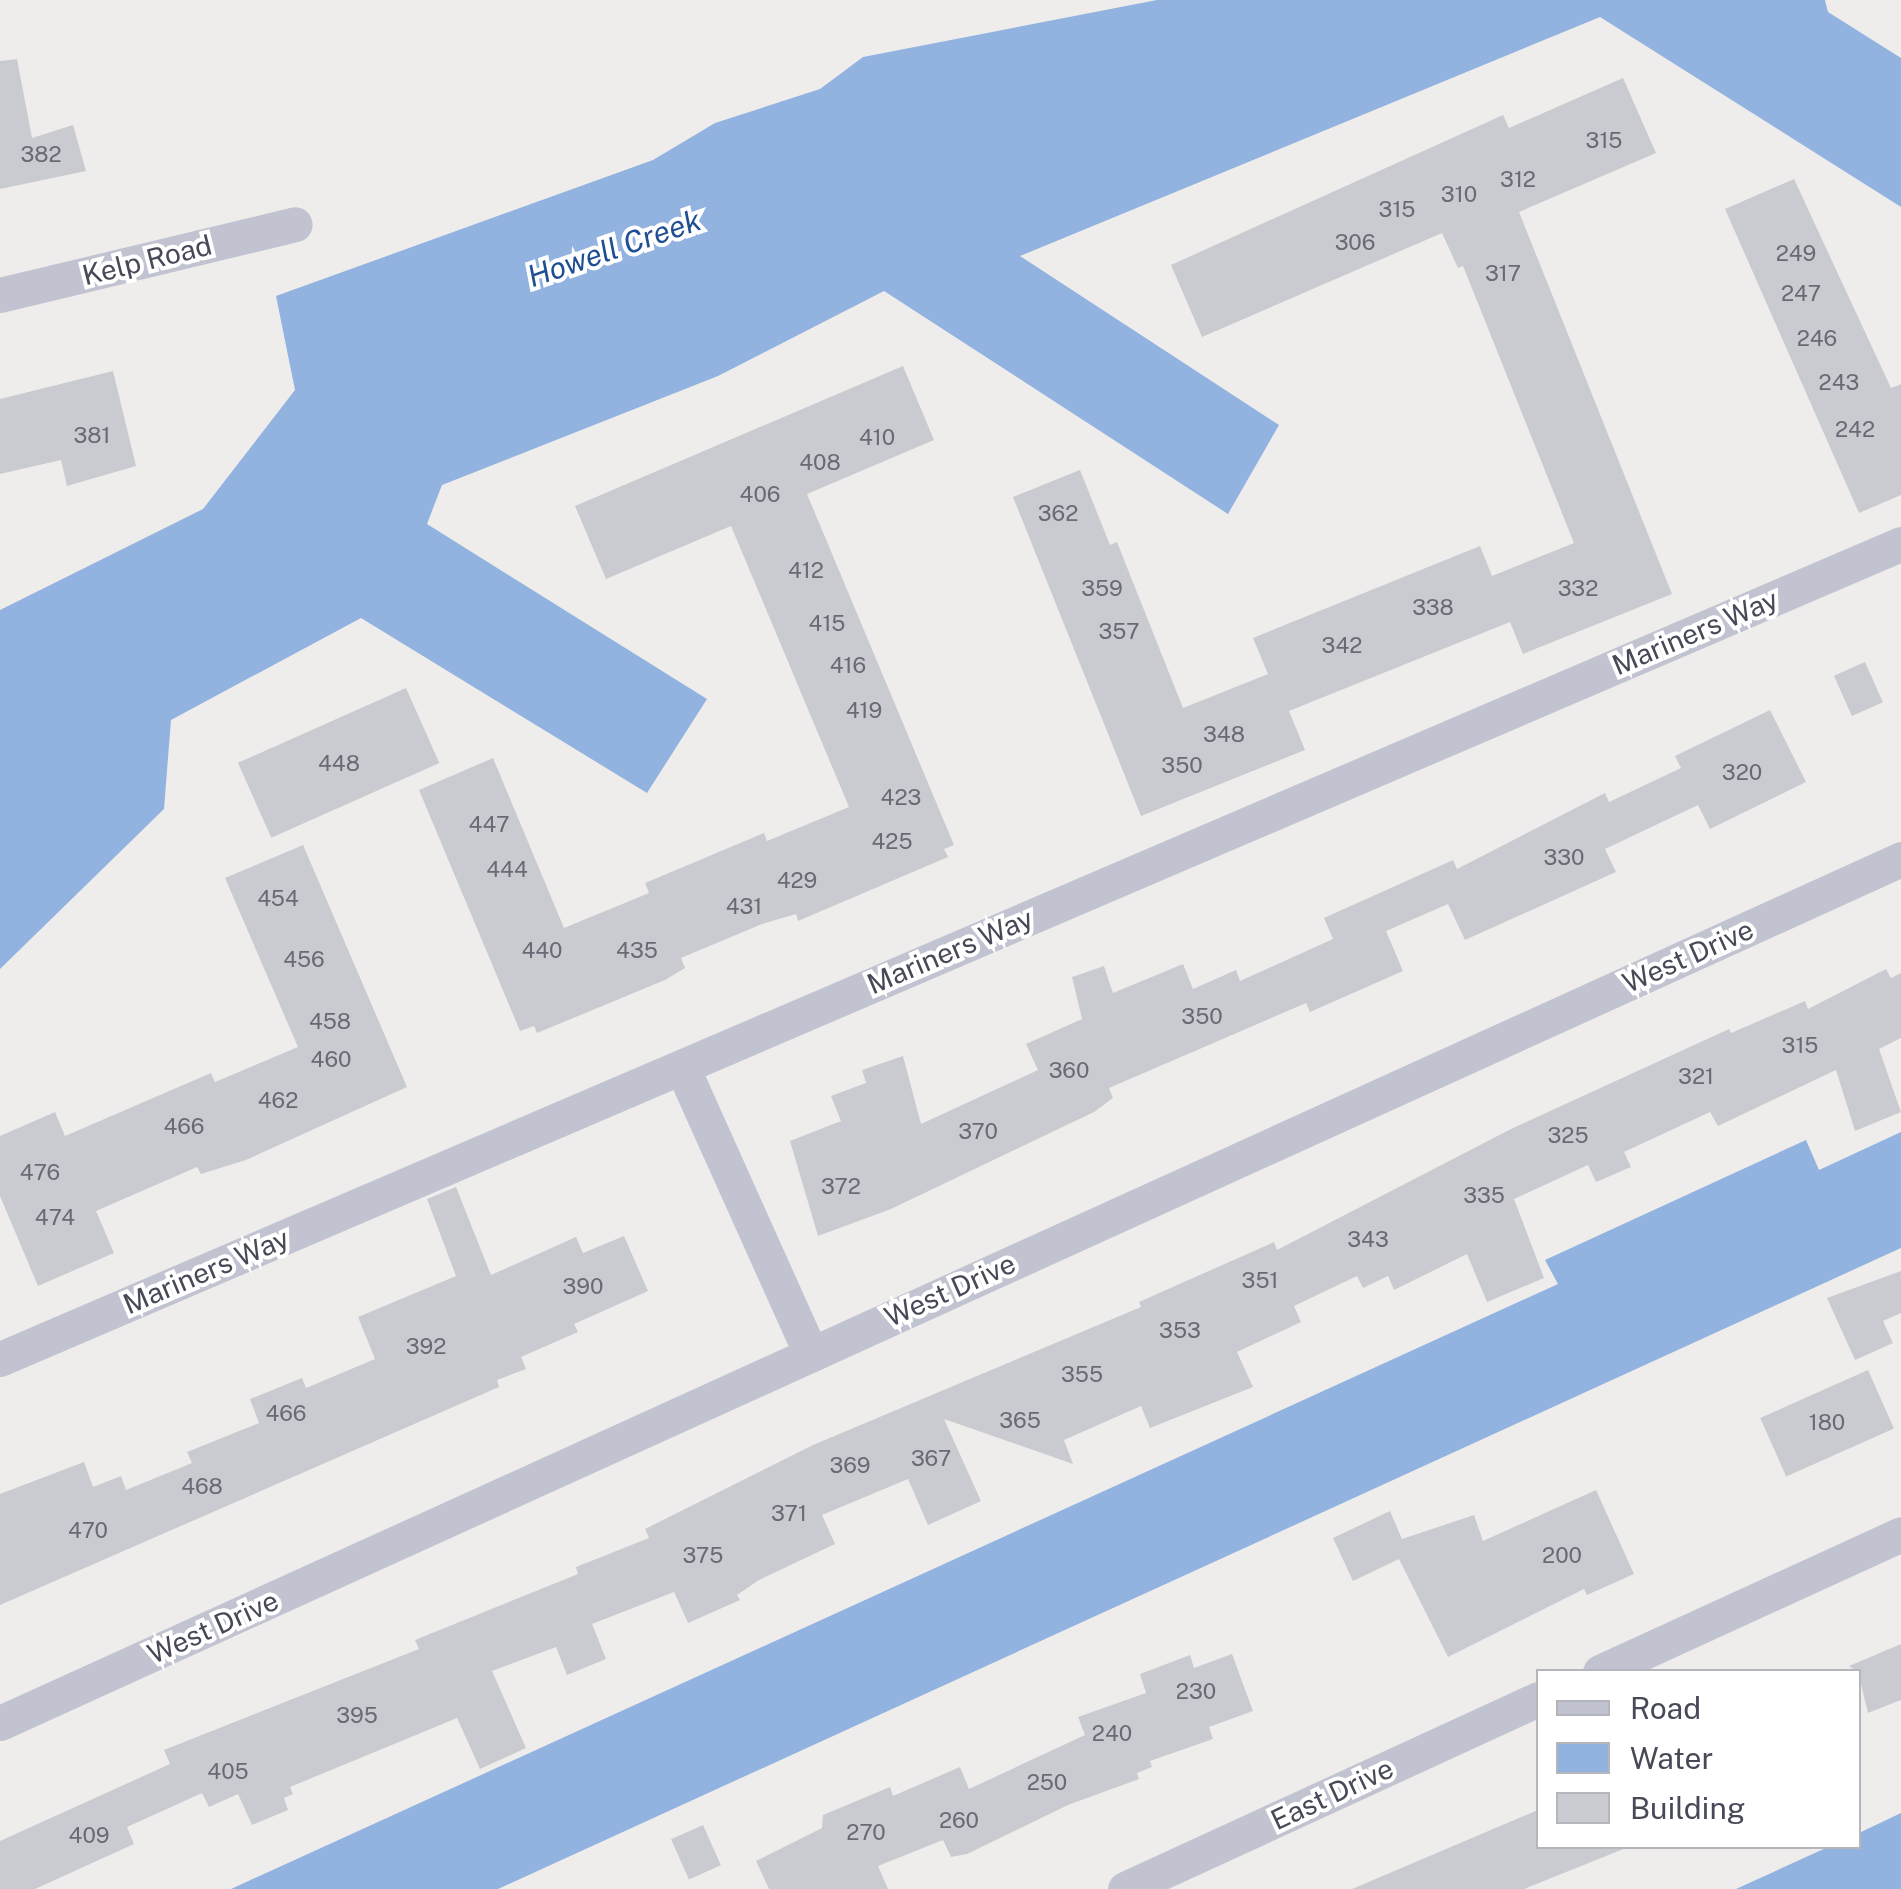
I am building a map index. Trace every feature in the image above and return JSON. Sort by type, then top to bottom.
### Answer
[{"type":"street","name":"Kelp Road","points":[[0,295],[295,224]]},
{"type":"street","name":"Mariners Way","points":[[0,1359],[1901,544]]},
{"type":"street","name":"West Drive","points":[[0,1724],[1901,859]]},
{"type":"street","points":[[682,1066],[810,1354]]},
{"type":"street","points":[[1607,1669],[1901,1534]]},
{"type":"street","name":"East Drive","points":[[1125,1889],[1536,1700]]},
{"type":"water","name":"Howell Creek","points":[[1157,0],[1825,0],[1828,12],[1901,58],[1901,207],[1600,17],[1020,256],[1279,425],[1228,514],[884,291],[718,376],[442,485],[427,524],[707,699],[647,793],[361,618],[171,720],[164,809],[0,969],[0,610],[203,509],[295,390],[276,296],[653,160],[715,123],[820,89],[863,57]]},
{"type":"water","points":[[1901,1132],[1901,1248],[498,1889],[231,1889],[1558,1284],[1545,1260],[1806,1140],[1819,1170]]},
{"type":"water","points":[[1901,1813],[1901,1889],[1736,1889],[1824,1849],[1861,1849],[1861,1832]]},
{"type":"building","points":[[17,59],[32,138],[73,125],[86,171],[0,189],[0,61]]},
{"type":"building","points":[[1623,78],[1656,153],[1519,212],[1672,594],[1523,654],[1510,622],[1289,711],[1305,750],[1141,816],[1013,497],[1080,470],[1110,545],[1117,542],[1183,708],[1268,674],[1253,638],[1480,546],[1492,576],[1574,543],[1463,266],[1458,268],[1442,233],[1202,337],[1171,265],[1503,115],[1509,128]]},
{"type":"building","points":[[1794,179],[1891,388],[1901,384],[1901,495],[1859,513],[1725,209]]},
{"type":"building","points":[[903,366],[934,440],[807,494],[954,845],[944,849],[948,857],[798,921],[796,914],[762,924],[681,958],[685,968],[665,980],[537,1033],[534,1026],[520,1031],[419,790],[493,758],[564,928],[649,893],[645,883],[764,833],[767,841],[849,807],[731,526],[606,579],[575,506]]},
{"type":"building","points":[[113,371],[136,466],[67,486],[61,460],[0,474],[0,399]]},
{"type":"building","points":[[1865,662],[1883,702],[1852,716],[1834,676]]},
{"type":"building","points":[[406,688],[439,763],[271,838],[238,763]]},
{"type":"building","points":[[1770,710],[1806,782],[1710,829],[1698,805],[1605,849],[1616,872],[1465,940],[1448,904],[1386,931],[1403,971],[1310,1012],[1306,1003],[1109,1088],[1113,1098],[1094,1112],[891,1209],[818,1236],[790,1141],[841,1121],[831,1096],[866,1083],[862,1070],[903,1056],[921,1124],[1038,1070],[1026,1044],[1082,1019],[1072,977],[1104,966],[1113,993],[1183,964],[1193,989],[1236,970],[1240,981],[1333,939],[1324,918],[1453,860],[1457,869],[1605,793],[1609,802],[1681,768],[1675,756]]},
{"type":"building","points":[[303,845],[407,1087],[246,1160],[201,1174],[197,1167],[96,1211],[114,1253],[38,1286],[0,1196],[0,1136],[55,1112],[65,1136],[211,1073],[215,1082],[298,1047],[225,878]]},
{"type":"building","points":[[1886,969],[1891,978],[1901,973],[1901,1038],[1879,1049],[1901,1112],[1855,1131],[1836,1070],[1718,1126],[1710,1112],[1624,1152],[1631,1167],[1596,1182],[1588,1165],[1514,1199],[1544,1278],[1487,1302],[1467,1254],[1394,1290],[1388,1276],[1363,1288],[1357,1276],[1294,1306],[1301,1322],[1237,1352],[1253,1387],[1150,1428],[1141,1406],[1064,1440],[1073,1464],[944,1419],[981,1501],[928,1525],[908,1479],[822,1515],[835,1544],[759,1580],[737,1595],[740,1600],[688,1623],[674,1592],[592,1624],[606,1659],[567,1675],[556,1647],[492,1671],[526,1748],[480,1769],[457,1718],[290,1787],[293,1794],[284,1798],[288,1810],[252,1825],[238,1794],[209,1807],[202,1793],[127,1827],[134,1844],[35,1889],[0,1889],[0,1841],[170,1764],[164,1750],[419,1649],[415,1640],[578,1574],[576,1567],[649,1538],[645,1529],[813,1445],[1141,1307],[1139,1302],[1274,1242],[1277,1250],[1511,1129],[1729,1029],[1731,1033],[1805,1001],[1808,1009]]},
{"type":"building","points":[[456,1187],[491,1275],[576,1237],[583,1253],[624,1236],[648,1291],[574,1324],[578,1332],[521,1357],[526,1369],[497,1380],[499,1387],[0,1605],[0,1494],[84,1462],[93,1487],[121,1476],[126,1490],[192,1463],[187,1452],[259,1423],[250,1399],[302,1378],[306,1388],[375,1359],[358,1317],[456,1276],[427,1199]]},
{"type":"building","points":[[1901,1271],[1901,1313],[1883,1321],[1893,1343],[1855,1360],[1827,1298]]},
{"type":"building","points":[[1868,1370],[1894,1428],[1786,1476],[1760,1418]]},
{"type":"building","points":[[1596,1490],[1634,1574],[1587,1595],[1584,1589],[1448,1657],[1399,1559],[1353,1581],[1333,1538],[1390,1511],[1402,1539],[1474,1515],[1483,1541]]},
{"type":"building","points":[[1901,1644],[1901,1700],[1868,1713],[1861,1669],[1849,1666]]},
{"type":"building","points":[[1232,1654],[1253,1711],[1209,1727],[1213,1739],[1150,1761],[1152,1767],[1137,1773],[1139,1779],[1068,1805],[967,1854],[951,1857],[943,1840],[878,1866],[888,1889],[769,1889],[756,1861],[822,1828],[823,1815],[890,1787],[893,1796],[960,1767],[969,1789],[1085,1735],[1078,1717],[1146,1693],[1140,1674],[1190,1655],[1194,1668]]},
{"type":"building","points":[[1536,1811],[1536,1849],[1624,1849],[1524,1889],[1352,1889]]},
{"type":"building","points":[[703,1825],[721,1865],[689,1879],[671,1839]]}]
